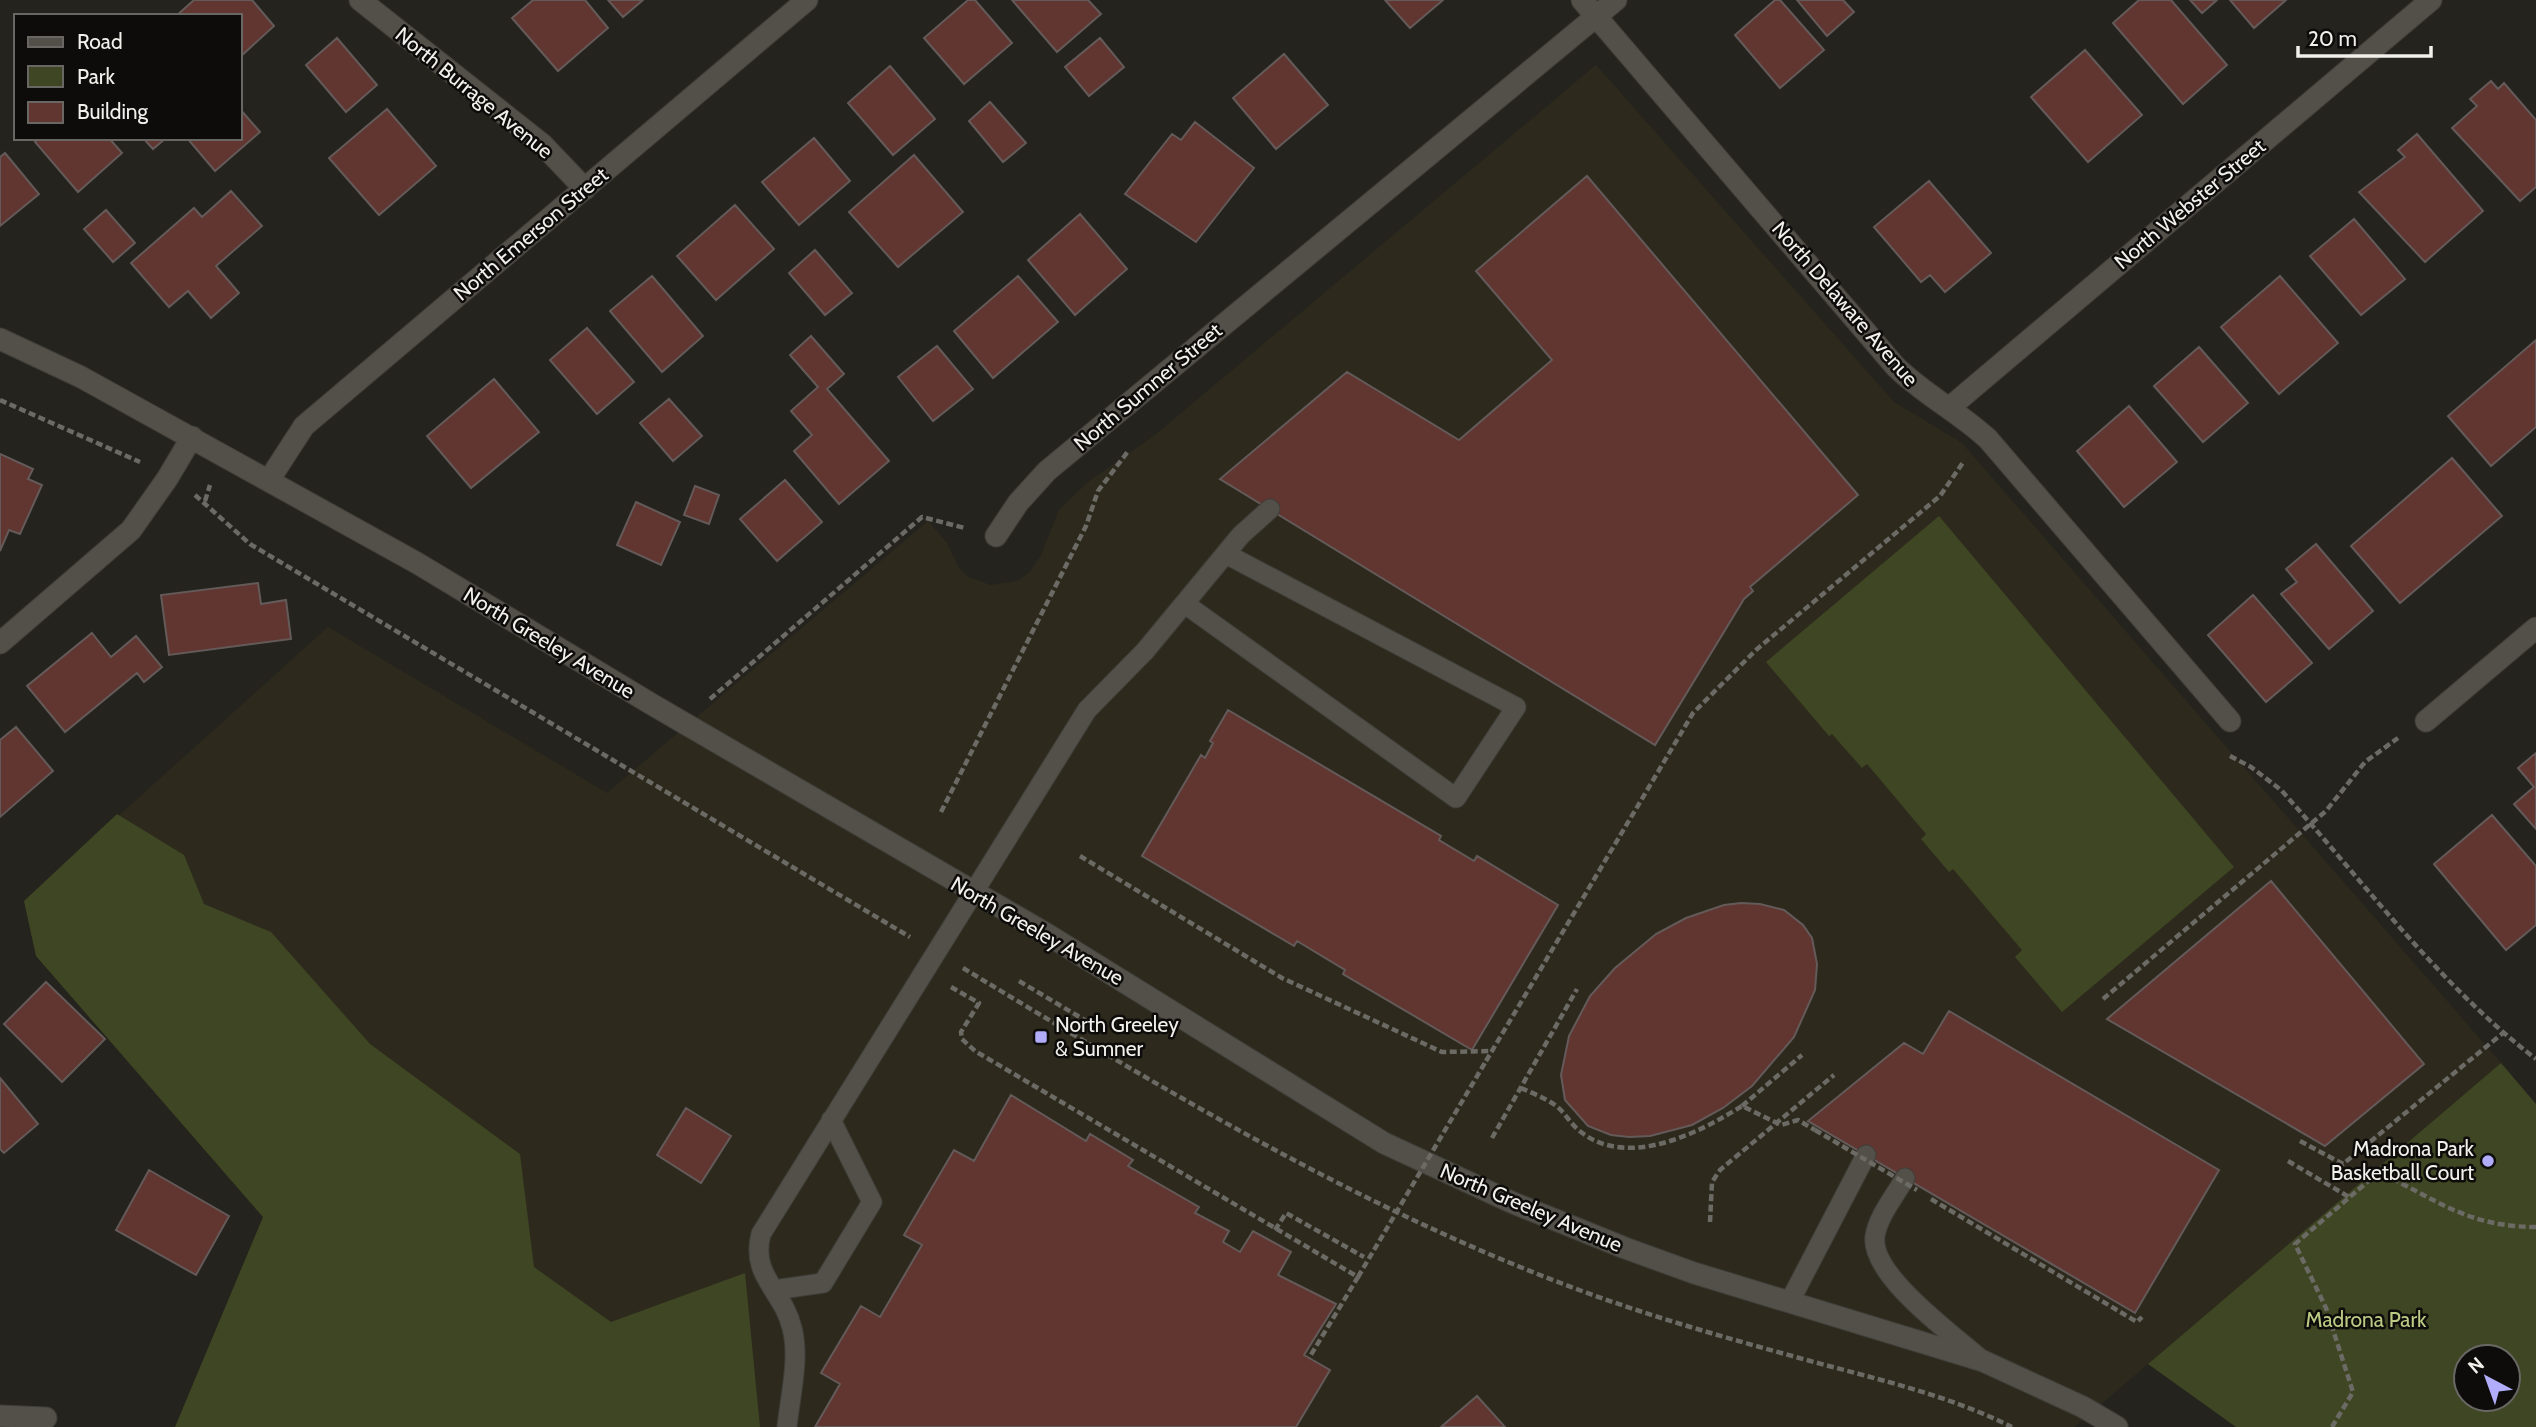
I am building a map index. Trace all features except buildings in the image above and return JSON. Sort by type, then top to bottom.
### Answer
[{"type":"street","name":"North Burrage Avenue","points":[[360,0],[542,144],[585,189]]},
{"type":"street","name":"North Emerson Street","points":[[270,480],[304,426],[807,0]]},
{"type":"street","name":"North Delaware Avenue","points":[[1582,0],[1895,366],[1924,393],[1987,439],[2230,721]]},
{"type":"street","name":"North Sumner Street","points":[[996,536],[1018,503],[1047,471],[1616,0]]},
{"type":"street","name":"North Webster Street","points":[[1948,408],[2431,0]]},
{"type":"street","name":"North Greeley Avenue","points":[[0,339],[81,377],[417,563],[1213,1035],[1362,1130],[1424,1164],[1625,1248],[1694,1273],[1983,1362],[2083,1407],[2117,1427]]},
{"type":"street","points":[[0,643],[131,530],[167,479],[192,437]]},
{"type":"street","points":[[2426,721],[2536,628]]},
{"type":"street","points":[[0,1416],[46,1418]]},
{"type":"lane","points":[[787,1427],[793,1331],[787,1311],[762,1273],[756,1253],[761,1234],[971,892],[1087,710],[1185,604],[1254,521],[1270,509]]},
{"type":"lane","points":[[1185,604],[1456,798],[1516,707],[1226,554]]},
{"type":"lane","points":[[774,1290],[823,1283],[872,1202],[831,1120]]},
{"type":"lane","points":[[1790,1301],[1866,1155]]},
{"type":"lane","points":[[1911,1184],[1875,1233],[1878,1258],[1901,1288],[1983,1362]]},
{"type":"path","points":[[0,400],[77,436],[124,452]]},
{"type":"path","points":[[941,812],[1086,526],[1098,491],[1133,445],[1137,426],[1131,402]]},
{"type":"path","points":[[1309,1358],[1693,713],[1756,650],[1940,496],[1968,456],[1987,439]]},
{"type":"path","points":[[205,501],[250,544],[935,952],[1241,1129],[1347,1187],[1456,1240],[1565,1285],[1677,1325],[1923,1392],[2012,1427]]},
{"type":"path","points":[[682,722],[922,517],[996,536]]},
{"type":"path","points":[[2230,721],[2215,745],[2220,753],[2234,757],[2269,779],[2310,822],[2362,886],[2503,1033],[2536,1059]]},
{"type":"path","points":[[2104,999],[2335,800],[2365,762],[2426,721]]},
{"type":"path","points":[[1080,856],[1282,978],[1442,1052],[1493,1051]]},
{"type":"path","points":[[923,970],[979,1003],[961,1032],[962,1039],[975,1051],[1275,1230],[1358,1276]]},
{"type":"path","points":[[1019,981],[1088,1022]]},
{"type":"path","points":[[1493,1138],[1577,989]]},
{"type":"path","points":[[2300,1141],[2343,1164],[2503,1033]]},
{"type":"path","points":[[1521,1088],[1556,1106],[1581,1133],[1608,1144],[1643,1146],[1679,1138],[1742,1106],[1802,1055]]},
{"type":"path","points":[[1710,1222],[1712,1182],[1720,1170],[1834,1075]]},
{"type":"path","points":[[1742,1106],[1782,1125],[1798,1120],[1911,1184],[2137,1322],[2142,1317]]},
{"type":"path","points":[[2288,1161],[2350,1197]]},
{"type":"path","points":[[2332,1427],[2353,1392],[2326,1308],[2295,1244],[2379,1172],[2454,1213],[2480,1222],[2536,1227]]},
{"type":"path","points":[[1275,1230],[1286,1213],[1364,1257]]},
{"type":"shaded area","points":[[1596,65],[1894,402],[1962,443],[2501,1063],[2074,1427],[175,1427],[263,1217],[36,956],[24,901],[328,627],[607,793],[928,521],[947,543],[959,568],[968,577],[991,585],[1018,581],[1030,572],[1041,555],[1059,510],[1088,482],[1155,435]]},
{"type":"green space","points":[[1939,516],[2234,867],[2062,1012],[2015,957],[2022,950],[1953,869],[1949,872],[1921,839],[1926,834],[1867,764],[1862,768],[1832,734],[1829,736],[1766,662]]},
{"type":"green space","points":[[117,814],[184,855],[204,904],[271,932],[370,1044],[520,1154],[534,1267],[611,1322],[745,1273],[760,1427],[175,1427],[263,1217],[36,956],[24,901]]},
{"type":"green space","name":"Madrona Park","points":[[2501,1063],[2536,1104],[2536,1427],[2236,1427],[2148,1364]]},
{"type":"place","name":"North Greeley & Sumner","points":[[1041,1037]]},
{"type":"place","name":"Madrona Park Basketball Court","points":[[2488,1161]]}]
